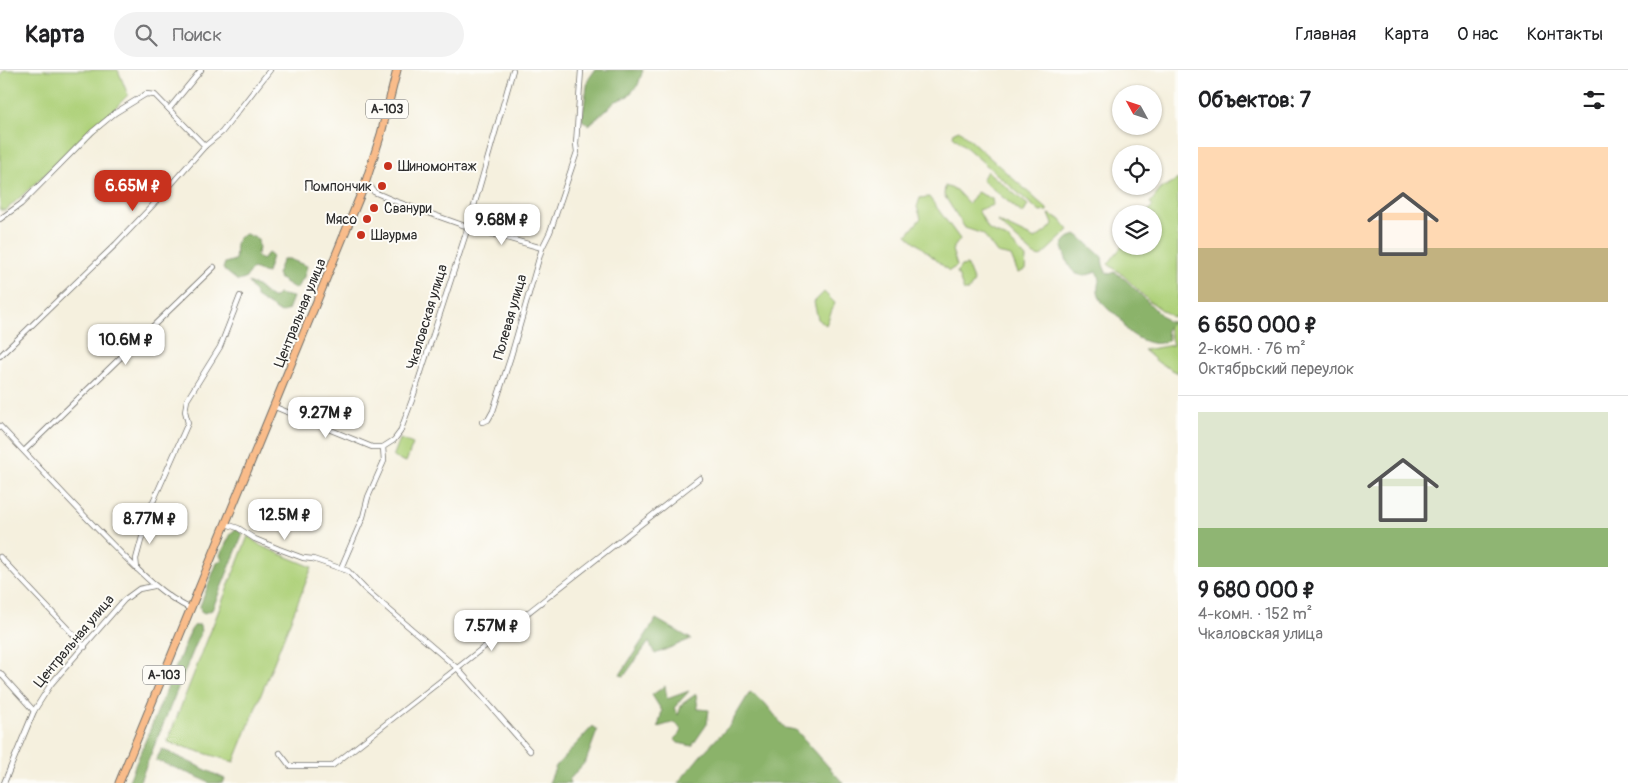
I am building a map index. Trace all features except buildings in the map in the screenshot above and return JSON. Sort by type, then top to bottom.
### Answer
[{"type":"main road","name":"Центральная улица","points":[[120,783],[365,184],[381,134],[397,70]]},
{"type":"street","points":[[169,109],[201,70]]},
{"type":"street","points":[[0,356],[116,244],[205,146],[222,132],[270,70]]},
{"type":"street","name":"Чкаловская улица","points":[[383,447],[394,440],[400,432],[412,400],[468,227],[513,70]]},
{"type":"street","name":"Полевая улица","points":[[482,422],[488,420],[493,411],[542,248],[550,232],[577,152],[581,70]]},
{"type":"street","points":[[0,219],[21,204],[92,132],[146,94],[155,95],[205,146]]},
{"type":"street","points":[[365,184],[371,187],[374,192],[468,227],[542,248]]},
{"type":"street","points":[[24,451],[214,267]]},
{"type":"street","points":[[137,569],[136,559],[142,537],[151,519],[152,504],[188,423],[185,411],[187,400],[220,347],[240,296]]},
{"type":"street","points":[[275,407],[359,443],[372,447],[383,447],[384,461],[368,498],[363,517],[340,568]]},
{"type":"street","points":[[0,426],[92,524],[154,586],[170,599],[191,609]]},
{"type":"street","points":[[280,753],[290,766],[332,766],[700,478]]},
{"type":"street","points":[[226,524],[238,528],[255,539],[302,558],[313,559],[348,571],[365,589],[457,668],[530,751]]},
{"type":"street","points":[[0,557],[84,647]]},
{"type":"street","name":"Центральная улица","points":[[4,783],[34,710],[51,684],[124,600],[139,589],[154,586]]},
{"type":"street","points":[[0,673],[34,710]]},
{"type":"green space","points":[[4,70],[118,70],[128,95],[83,140],[6,210],[0,210],[0,76]]},
{"type":"green space","points":[[595,70],[643,70],[638,85],[627,97],[616,101],[589,125],[582,120],[588,80]]},
{"type":"green space","points":[[959,130],[1047,211],[1040,212],[953,136],[954,132]]},
{"type":"green space","points":[[987,171],[1028,205],[1023,214],[982,180]]},
{"type":"green space","points":[[1178,179],[1178,315],[1172,317],[1148,300],[1124,276],[1108,264],[1115,255],[1162,255],[1162,205],[1150,203],[1156,195],[1162,195],[1162,188]]},
{"type":"green space","points":[[945,186],[956,190],[969,204],[977,192],[992,199],[993,205],[978,210],[989,230],[1007,238],[1026,258],[1025,270],[1018,273],[1011,256],[997,253],[983,234],[965,228],[944,195]]},
{"type":"green space","points":[[929,197],[960,239],[952,250],[957,266],[949,271],[907,235],[921,218],[917,207],[920,198]]},
{"type":"green space","points":[[1049,214],[1060,219],[1069,230],[1040,257],[1034,255],[997,221],[1035,239],[1053,224]]},
{"type":"green space","points":[[246,234],[258,239],[259,249],[256,256],[262,260],[268,253],[272,256],[267,273],[252,269],[245,279],[238,281],[223,269],[225,263],[235,260],[237,241]]},
{"type":"green space","points":[[1078,235],[1102,257],[1106,272],[1110,274],[1115,272],[1126,280],[1167,321],[1172,322],[1166,330],[1169,339],[1165,342],[1154,343],[1133,335],[1127,330],[1120,318],[1102,302],[1098,291],[1100,278],[1096,272],[1082,275],[1073,271],[1062,247],[1068,238]]},
{"type":"green space","points":[[283,259],[289,259],[307,266],[304,277],[296,289],[280,279],[277,274]]},
{"type":"green space","points":[[967,265],[974,282],[968,291],[964,291],[957,272],[961,266]]},
{"type":"green space","points":[[248,282],[257,286],[270,297],[275,297],[278,294],[293,297],[288,310],[281,313],[256,297]]},
{"type":"green space","points":[[824,292],[835,303],[826,325],[818,319],[814,302]]},
{"type":"green space","points":[[1178,320],[1178,373],[1159,363],[1144,350],[1173,345],[1167,324]]},
{"type":"green space","points":[[400,439],[413,444],[406,462],[393,457]]},
{"type":"green space","points":[[236,529],[243,534],[212,610],[204,613],[201,611],[200,606],[217,563],[222,560],[220,555],[232,532]]},
{"type":"green space","points":[[248,536],[261,546],[312,567],[234,762],[167,742]]},
{"type":"green space","points":[[656,619],[691,639],[655,654],[649,642],[624,676],[620,675]]},
{"type":"green space","points":[[195,625],[200,625],[201,632],[139,783],[128,783],[191,630]]},
{"type":"green space","points":[[665,686],[667,699],[689,691],[674,708],[678,715],[682,704],[696,694],[698,709],[709,710],[707,724],[692,746],[678,743],[674,739],[682,731],[675,722],[658,727],[662,711],[652,695]]},
{"type":"green space","points":[[750,692],[765,703],[785,728],[796,730],[843,783],[678,783],[701,755],[730,725]]},
{"type":"green space","points":[[593,726],[597,731],[586,761],[569,780],[570,783],[549,783],[556,766]]},
{"type":"green space","points":[[162,749],[225,779],[223,783],[209,783],[156,760]]},
{"type":"place","name":"Шиномонтаж","points":[[388,166]]},
{"type":"place","name":"Помпончик","points":[[382,186]]},
{"type":"place","name":"Сванури","points":[[374,208]]},
{"type":"place","name":"Мясо","points":[[367,219]]},
{"type":"place","name":"Шаурма","points":[[361,235]]}]
